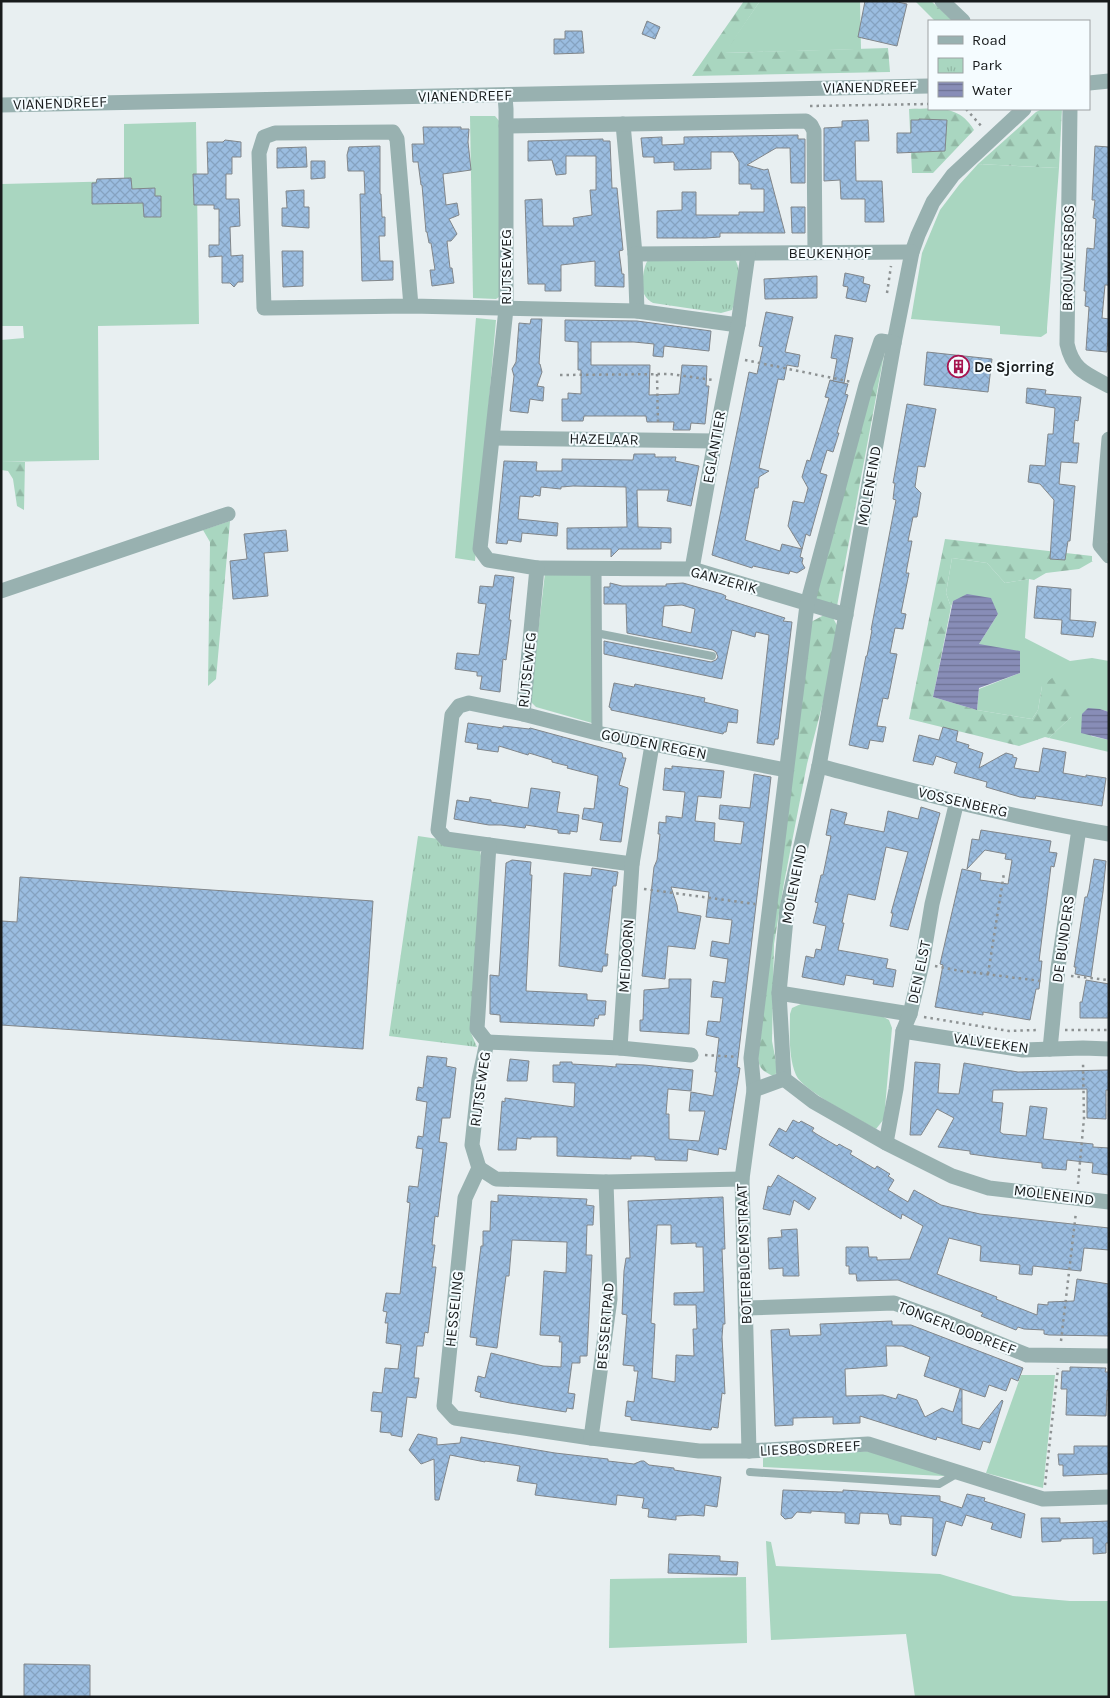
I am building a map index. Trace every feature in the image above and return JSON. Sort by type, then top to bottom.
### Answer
[{"type":"street","points":[[942,1],[962,20]]},
{"type":"street","points":[[1090,83],[1109,81]]},
{"type":"street","name":"VIANENDREEF","points":[[1,105],[928,86]]},
{"type":"street","name":"RIJTSEWEG","points":[[478,1168],[472,1145],[479,1079],[487,1042],[477,1029],[489,845],[446,839],[438,830],[452,715],[459,706],[469,704],[523,714],[537,568],[488,560],[480,549],[506,309],[505,96]]},
{"type":"street","name":"BROUWERSBOS","points":[[1070,110],[1068,344],[1070,354],[1080,371],[1109,386]]},
{"type":"street","name":"MOLENEIND","points":[[1015,111],[991,138],[953,175],[933,202],[912,252],[894,343],[819,766],[787,908],[780,993],[784,1079],[814,1102],[952,1176],[989,1188],[1109,1202]]},
{"type":"street","name":"VIANENDREEF","points":[[506,126],[806,121],[811,125],[814,132],[815,252]]},
{"type":"street","points":[[623,124],[635,254],[637,311]]},
{"type":"street","points":[[411,306],[397,140],[393,132],[275,133],[264,138],[259,153],[264,308],[411,306],[637,311],[738,325],[748,254]]},
{"type":"street","name":"BEUKENHOF","points":[[635,254],[912,252]]},
{"type":"street","name":"EGLANTIER","points":[[692,569],[738,325]]},
{"type":"street","name":"MOLENEIND","points":[[754,1090],[751,1058],[807,605],[866,385],[880,341],[894,343]]},
{"type":"street","name":"HAZELAAR","points":[[493,438],[715,441]]},
{"type":"street","points":[[1109,438],[1100,545],[1109,556]]},
{"type":"street","points":[[1,590],[228,514]]},
{"type":"street","name":"GANZERIK","points":[[537,568],[692,569],[807,605],[846,615]]},
{"type":"street","points":[[596,568],[597,733]]},
{"type":"street","name":"GOUDEN REGEN","points":[[523,714],[597,733],[786,770]]},
{"type":"street","name":"MEIDOORN","points":[[620,1048],[632,864],[652,744]]},
{"type":"street","name":"VOSSENBERG","points":[[819,766],[957,802],[1109,834]]},
{"type":"street","name":"DEN ELST","points":[[886,1142],[896,1089],[903,1031],[910,1014],[922,964],[932,904],[957,802]]},
{"type":"street","name":"DE BUNDERS","points":[[1050,1049],[1057,978],[1079,829]]},
{"type":"street","points":[[489,845],[632,864]]},
{"type":"street","points":[[780,993],[910,1014]]},
{"type":"street","name":"VALVEEKEN","points":[[903,1031],[1023,1050],[1109,1049]]},
{"type":"street","points":[[487,1042],[620,1048],[691,1055]]},
{"type":"street","points":[[754,1090],[784,1079]]},
{"type":"street","name":"BOTERBLOEMSTRAAT","points":[[749,1452],[742,1180],[754,1090]]},
{"type":"street","points":[[478,1168],[496,1179],[606,1182],[742,1180]]},
{"type":"street","name":"HESSELING","points":[[478,1168],[465,1198],[444,1406],[455,1418],[699,1451],[749,1452]]},
{"type":"street","name":"BESSERTPAD","points":[[592,1438],[610,1299],[606,1182]]},
{"type":"street","name":"TONGERLOODREEF","points":[[746,1308],[894,1303],[1027,1355],[1109,1356]]},
{"type":"street","name":"LIESBOSDREEF","points":[[749,1452],[868,1444],[1043,1498],[1109,1497]]},
{"type":"lane","points":[[596,633],[712,656]]},
{"type":"lane","name":"LIESBOSDREEF","points":[[750,1472],[939,1484],[958,1473]]},
{"type":"path","points":[[967,110],[991,138]]},
{"type":"path","points":[[731,358],[866,385]]},
{"type":"path","points":[[657,374],[658,440]]},
{"type":"path","points":[[560,375],[670,374],[726,382]]},
{"type":"path","points":[[988,974],[1004,873]]},
{"type":"path","points":[[630,887],[770,906]]},
{"type":"path","points":[[922,964],[988,974],[1109,980]]},
{"type":"path","points":[[910,1014],[1009,1031],[1109,1030]]},
{"type":"path","points":[[1043,1498],[1078,1197],[1084,1118],[1084,1030]]},
{"type":"path","points":[[691,1055],[751,1058]]},
{"type":"green space","points":[[744,1],[760,1],[725,53],[888,48],[890,72],[692,76]]},
{"type":"green space","points":[[760,1],[860,1],[861,49],[724,53]]},
{"type":"green space","points":[[915,1],[931,1],[952,20],[934,20]]},
{"type":"green space","points":[[909,109],[946,110],[954,112],[968,122],[974,130],[933,173],[912,173]]},
{"type":"green space","points":[[1040,110],[1062,110],[1059,168],[978,164]]},
{"type":"green space","points":[[470,116],[495,116],[500,122],[502,295],[496,299],[473,298]]},
{"type":"green space","points":[[196,122],[199,324],[98,326],[99,460],[1,462],[1,340],[24,338],[23,326],[1,326],[1,165],[2,184],[124,181],[124,124]]},
{"type":"green space","points":[[978,164],[1059,168],[1047,333],[1041,337],[1000,334],[1000,326],[911,319],[922,253],[940,210]]},
{"type":"green space","points":[[733,257],[739,275],[732,310],[721,313],[653,303],[644,294],[643,276],[648,260]]},
{"type":"green space","points":[[476,318],[496,320],[475,561],[455,558]]},
{"type":"green space","points":[[885,349],[837,606],[814,600],[880,351]]},
{"type":"green space","points":[[1,462],[25,462],[24,510],[17,506],[13,479],[8,471],[1,470]]},
{"type":"green space","points":[[230,521],[216,679],[208,686],[210,542],[203,530]]},
{"type":"green space","points":[[945,539],[1092,556],[1093,561],[1079,569],[1046,573],[1034,580],[1029,579],[1005,583],[987,563],[952,558],[946,593],[951,607],[933,697],[977,710],[1032,719],[1038,710],[1042,686],[1057,674],[1077,689],[1071,717],[1049,738],[1045,737],[1019,746],[909,719]]},
{"type":"green space","points":[[952,558],[987,563],[1005,583],[1029,579],[1025,638],[1070,661],[1092,658],[1109,661],[1109,712],[1100,709],[1091,736],[1109,740],[1109,752],[1049,738],[1071,717],[1042,686],[1038,710],[1032,719],[977,710],[979,689],[1020,673],[979,644],[998,614],[953,601],[951,607],[946,593]]},
{"type":"green space","points":[[592,571],[592,723],[536,707],[530,701],[545,573]]},
{"type":"green space","points":[[824,615],[833,618],[841,633],[807,764],[774,944],[772,1041],[778,1072],[773,1076],[762,1069],[758,1057],[811,622]]},
{"type":"green space","points":[[418,836],[479,845],[481,856],[471,1033],[477,1047],[389,1036]]},
{"type":"green space","points":[[803,1003],[880,1015],[889,1020],[892,1028],[884,1119],[876,1129],[809,1089],[796,1075],[791,1053],[790,1014],[792,1008]]},
{"type":"green space","points":[[1021,1375],[1055,1375],[1043,1488],[986,1473]]},
{"type":"green space","points":[[878,1451],[946,1475],[763,1467],[763,1454]]},
{"type":"green space","points":[[766,1541],[771,1542],[776,1566],[940,1574],[1013,1596],[1070,1601],[1109,1601],[1109,1697],[915,1697],[906,1634],[771,1640]]},
{"type":"green space","points":[[746,1577],[747,1643],[609,1648],[610,1579]]},
{"type":"water","points":[[967,594],[991,598],[998,614],[979,644],[1020,651],[1020,673],[979,688],[977,710],[933,697],[953,601]]},
{"type":"water","points":[[1088,708],[1109,712],[1109,740],[1081,733],[1082,714]]},
{"type":"building","points":[[865,1],[893,1],[907,4],[897,46],[858,37]]},
{"type":"building","points":[[647,21],[660,27],[655,39],[642,34]]},
{"type":"building","points":[[565,31],[582,31],[584,53],[554,54],[554,39],[565,39]]},
{"type":"building","points":[[868,120],[869,141],[855,141],[856,181],[882,181],[884,222],[865,222],[865,199],[841,199],[840,180],[824,181],[824,128],[842,127],[842,121]]},
{"type":"building","points":[[911,120],[947,120],[945,151],[897,153],[897,133],[911,133]]},
{"type":"building","points":[[423,127],[461,127],[461,129],[469,129],[468,142],[471,170],[443,174],[446,205],[457,203],[459,215],[449,219],[457,234],[451,241],[447,241],[454,283],[432,286],[430,270],[435,270],[431,243],[429,243],[426,232],[418,162],[413,162],[412,144],[424,144]]},
{"type":"building","points":[[798,135],[798,139],[805,139],[805,183],[791,183],[790,148],[776,148],[747,165],[764,170],[768,169],[785,233],[720,233],[720,237],[657,238],[657,211],[682,210],[682,192],[696,192],[696,215],[739,215],[739,212],[764,212],[764,189],[751,189],[751,184],[739,184],[739,162],[733,152],[711,152],[711,169],[674,170],[674,162],[654,163],[654,157],[643,157],[641,138],[662,137],[662,145],[684,144],[684,137]]},
{"type":"building","points":[[603,139],[603,141],[610,141],[612,188],[617,188],[623,250],[619,251],[622,274],[624,274],[624,287],[595,286],[595,261],[561,265],[561,291],[545,291],[545,284],[528,284],[525,200],[542,199],[543,226],[574,226],[573,218],[592,215],[590,190],[596,190],[596,156],[566,156],[566,174],[556,175],[552,160],[528,161],[528,141]]},
{"type":"building","points":[[225,140],[241,142],[241,157],[232,157],[232,174],[226,174],[226,199],[239,199],[240,226],[230,227],[231,256],[243,255],[243,282],[238,282],[234,287],[230,283],[222,283],[222,256],[209,257],[209,245],[219,245],[219,209],[214,209],[214,205],[194,205],[193,174],[208,174],[207,142],[223,142]]},
{"type":"building","points":[[380,146],[380,194],[382,217],[385,217],[385,236],[379,236],[380,261],[393,261],[393,280],[362,281],[360,194],[365,194],[364,171],[348,171],[347,155],[349,147]]},
{"type":"building","points":[[1095,146],[1109,147],[1109,285],[1105,285],[1102,318],[1109,319],[1107,352],[1086,350],[1089,307],[1085,306],[1086,291],[1084,291],[1087,248],[1094,249],[1096,219],[1093,218],[1095,200],[1092,200]]},
{"type":"building","points":[[306,147],[307,167],[277,168],[277,148]]},
{"type":"building","points":[[311,161],[325,161],[325,178],[311,179]]},
{"type":"building","points":[[131,178],[132,189],[155,188],[155,196],[161,196],[161,217],[144,217],[143,203],[92,204],[92,183],[96,183],[97,179]]},
{"type":"building","points":[[304,190],[304,207],[309,207],[309,228],[282,226],[282,208],[287,208],[286,191]]},
{"type":"building","points":[[791,207],[805,207],[805,233],[792,233]]},
{"type":"building","points":[[282,251],[303,251],[303,286],[283,287]]},
{"type":"building","points":[[845,273],[864,277],[863,283],[870,285],[866,302],[846,298],[848,287],[843,286]]},
{"type":"building","points":[[817,276],[817,298],[765,299],[764,279]]},
{"type":"building","points":[[766,312],[793,317],[785,352],[800,355],[798,367],[787,365],[784,380],[778,379],[759,468],[769,471],[759,477],[758,488],[755,488],[745,540],[780,551],[782,544],[802,549],[788,526],[793,501],[804,503],[808,488],[802,477],[807,460],[810,461],[829,398],[825,397],[830,380],[848,384],[845,394],[848,395],[837,433],[839,433],[833,452],[827,450],[820,473],[827,475],[810,536],[806,534],[800,557],[803,558],[802,563],[805,568],[797,573],[790,571],[789,574],[753,566],[752,568],[712,555],[749,372],[757,374],[763,347],[759,346]]},
{"type":"building","points":[[531,319],[542,319],[539,364],[542,372],[537,386],[544,387],[543,401],[530,399],[528,413],[510,411],[514,376],[512,369],[516,362],[519,323],[530,324]]},
{"type":"building","points":[[565,320],[637,321],[711,331],[709,351],[664,346],[663,357],[653,356],[654,344],[591,342],[591,365],[650,365],[649,395],[679,394],[682,365],[707,366],[706,386],[709,386],[705,424],[691,423],[690,430],[673,430],[674,422],[647,422],[646,416],[584,416],[583,421],[562,421],[562,399],[568,399],[568,393],[581,394],[581,370],[578,370],[578,342],[565,341]]},
{"type":"building","points":[[835,335],[853,338],[844,383],[833,381],[837,359],[831,358]]},
{"type":"building","name":"De Sjorring","points":[[927,352],[992,359],[988,392],[924,385]]},
{"type":"building","points":[[1027,388],[1046,390],[1045,394],[1081,397],[1078,421],[1075,420],[1073,443],[1079,443],[1077,463],[1061,462],[1059,484],[1075,486],[1070,541],[1068,541],[1065,560],[1050,559],[1054,500],[1040,484],[1028,482],[1030,465],[1045,466],[1048,434],[1053,434],[1055,408],[1026,403]]},
{"type":"building","points":[[907,404],[936,409],[925,467],[918,466],[915,487],[921,493],[917,517],[913,517],[908,541],[912,541],[906,573],[909,573],[901,613],[906,614],[903,629],[895,628],[890,653],[897,654],[888,699],[883,698],[877,726],[886,727],[883,742],[870,740],[868,749],[849,745],[896,500],[893,499],[895,483],[893,483]]},
{"type":"building","points":[[634,454],[676,457],[675,461],[699,466],[691,506],[667,501],[669,490],[637,490],[638,527],[671,528],[671,543],[661,542],[661,549],[619,549],[611,557],[611,549],[567,549],[567,528],[627,527],[626,487],[573,486],[561,487],[561,489],[541,487],[540,496],[520,496],[518,519],[558,523],[557,536],[522,533],[521,542],[508,540],[507,544],[496,543],[504,461],[537,462],[536,471],[562,471],[562,459],[633,460]]},
{"type":"building","points":[[286,530],[288,551],[264,553],[268,596],[233,599],[230,561],[247,559],[244,534]]},
{"type":"building","points":[[495,575],[514,577],[509,620],[511,620],[506,660],[503,659],[500,692],[480,689],[482,676],[477,676],[477,672],[455,669],[457,653],[479,655],[486,604],[478,603],[480,586],[493,587]]},
{"type":"building","points":[[610,583],[622,586],[666,586],[666,584],[683,583],[722,594],[726,596],[725,599],[785,618],[783,621],[792,622],[778,739],[775,739],[774,745],[757,743],[769,635],[756,632],[755,637],[732,630],[722,679],[604,654],[604,641],[711,662],[718,657],[713,650],[627,633],[626,604],[604,604],[604,587],[610,587]],"holes":[[[682,605],[695,609],[691,633],[662,626],[664,606]]]},
{"type":"building","points":[[1037,586],[1071,589],[1070,620],[1096,622],[1093,637],[1061,634],[1062,620],[1034,618]]},
{"type":"building","points":[[614,683],[634,687],[635,684],[705,698],[704,702],[738,710],[737,723],[728,722],[726,732],[723,734],[611,710],[609,707]]},
{"type":"building","points":[[468,723],[503,728],[503,726],[530,728],[622,753],[623,758],[626,758],[619,785],[628,788],[621,842],[600,840],[603,823],[582,819],[584,808],[594,809],[598,776],[567,768],[568,766],[529,753],[528,755],[499,746],[498,752],[477,749],[478,744],[465,742]]},
{"type":"building","points":[[943,727],[958,731],[956,741],[969,745],[968,748],[983,753],[979,768],[1006,753],[1017,758],[1014,768],[1039,772],[1043,748],[1066,752],[1063,773],[1106,778],[1102,806],[1036,796],[1035,799],[1020,797],[986,787],[987,782],[954,773],[957,763],[936,756],[933,765],[913,761],[919,735],[939,740]]},
{"type":"building","points":[[672,766],[724,771],[721,798],[698,796],[695,821],[715,823],[714,841],[741,844],[744,822],[719,819],[720,805],[750,808],[754,774],[771,777],[737,1067],[740,1068],[726,1150],[719,1148],[718,1155],[688,1149],[687,1161],[655,1160],[655,1157],[643,1156],[631,1156],[631,1159],[557,1156],[557,1137],[531,1137],[531,1139],[517,1138],[516,1150],[498,1150],[502,1101],[505,1102],[505,1098],[574,1107],[575,1083],[553,1082],[553,1065],[560,1065],[560,1062],[616,1067],[616,1064],[644,1065],[693,1070],[691,1091],[668,1089],[666,1114],[669,1114],[669,1139],[699,1141],[705,1111],[689,1111],[691,1092],[713,1096],[717,1072],[715,1072],[719,1038],[706,1035],[708,1021],[720,1022],[723,998],[711,997],[713,981],[725,983],[728,959],[710,956],[712,941],[729,944],[732,920],[706,917],[709,892],[671,887],[678,912],[701,916],[695,949],[668,946],[665,979],[642,976],[654,867],[657,860],[660,834],[658,834],[659,822],[666,823],[666,816],[682,818],[685,792],[663,790],[665,768],[672,769]]},
{"type":"building","points":[[531,788],[560,792],[557,812],[579,815],[577,832],[570,831],[570,834],[558,833],[558,830],[526,825],[525,828],[489,825],[454,819],[457,800],[469,802],[470,797],[528,808]]},
{"type":"building","points":[[921,807],[940,813],[908,930],[890,926],[893,913],[891,913],[908,852],[886,847],[875,900],[848,894],[842,923],[844,923],[838,950],[888,959],[886,968],[896,970],[893,987],[873,984],[874,980],[846,975],[844,985],[802,977],[806,956],[814,958],[816,949],[821,950],[826,926],[813,923],[818,903],[815,902],[831,836],[826,835],[831,809],[847,813],[844,824],[884,832],[888,811],[918,819]]},
{"type":"building","points":[[981,830],[1051,841],[1049,852],[1057,853],[1054,867],[1051,866],[1039,961],[1042,961],[1039,989],[1036,989],[1030,1020],[983,1012],[983,1015],[935,1007],[943,965],[940,964],[962,869],[981,873],[980,880],[1008,884],[1012,860],[1005,859],[1006,854],[985,850],[967,869],[972,839],[979,840]]},
{"type":"building","points":[[1094,859],[1106,861],[1091,977],[1075,974],[1076,967],[1074,967],[1085,897],[1087,897],[1089,890]]},
{"type":"building","points":[[512,860],[531,862],[530,875],[532,875],[526,991],[587,994],[587,1000],[606,1001],[605,1015],[599,1015],[598,1019],[595,1018],[594,1026],[500,1022],[500,1015],[490,1014],[490,975],[499,976],[506,863]]},
{"type":"building","points":[[592,868],[618,872],[616,886],[613,886],[605,954],[608,954],[607,966],[603,966],[602,972],[559,966],[564,873],[591,876]]},
{"type":"building","points":[[20,877],[373,901],[363,1049],[1,1025],[1,921],[17,922]]},
{"type":"building","points":[[669,979],[691,979],[689,1034],[640,1031],[640,1020],[643,1020],[644,990],[669,988]]},
{"type":"building","points":[[1086,980],[1109,984],[1109,1018],[1080,1018],[1080,1002],[1082,1002]]},
{"type":"building","points":[[427,1056],[447,1058],[446,1066],[456,1068],[450,1118],[442,1118],[439,1142],[447,1143],[438,1217],[435,1216],[432,1245],[435,1245],[432,1267],[436,1267],[428,1333],[425,1332],[423,1346],[417,1346],[414,1378],[419,1378],[416,1398],[407,1397],[402,1437],[380,1432],[382,1412],[371,1411],[373,1392],[382,1393],[385,1368],[398,1369],[401,1345],[386,1343],[388,1323],[385,1323],[387,1312],[383,1311],[386,1293],[400,1294],[410,1203],[407,1202],[409,1186],[418,1187],[423,1149],[416,1148],[418,1136],[423,1137],[427,1102],[416,1100],[418,1087],[423,1088]]},
{"type":"building","points":[[510,1059],[529,1061],[527,1081],[507,1081]]},
{"type":"building","points":[[915,1062],[940,1064],[938,1093],[959,1094],[964,1063],[1018,1072],[1109,1070],[1109,1090],[1106,1090],[1106,1119],[1087,1118],[1087,1089],[993,1090],[992,1102],[1003,1103],[1000,1132],[1003,1134],[1026,1136],[1030,1106],[1047,1108],[1043,1139],[1093,1144],[1093,1147],[1109,1148],[1109,1175],[1092,1173],[1093,1163],[1067,1160],[1066,1170],[1042,1168],[1042,1163],[970,1154],[970,1151],[938,1147],[954,1118],[937,1109],[921,1135],[910,1135]]},
{"type":"building","points":[[793,1120],[799,1123],[801,1121],[814,1128],[812,1131],[818,1135],[837,1146],[839,1144],[852,1151],[850,1154],[875,1169],[877,1166],[890,1174],[888,1176],[894,1180],[888,1190],[908,1202],[914,1190],[941,1205],[980,1214],[1109,1228],[1109,1250],[1084,1248],[1081,1271],[1033,1266],[1032,1275],[1019,1274],[1020,1265],[980,1261],[981,1246],[949,1238],[937,1274],[1037,1315],[1038,1304],[1048,1305],[1048,1302],[1074,1301],[1077,1279],[1109,1284],[1109,1336],[1049,1335],[1044,1334],[1044,1330],[1018,1327],[1016,1330],[981,1316],[983,1313],[898,1280],[857,1281],[856,1274],[849,1274],[849,1266],[846,1266],[846,1247],[868,1247],[869,1257],[877,1257],[877,1260],[910,1259],[923,1226],[902,1214],[901,1219],[796,1156],[793,1159],[769,1145],[779,1128],[786,1132]]},
{"type":"building","points":[[778,1175],[816,1198],[809,1210],[794,1200],[790,1215],[763,1209],[768,1186],[771,1187]]},
{"type":"building","points":[[498,1195],[587,1199],[586,1205],[594,1206],[593,1225],[587,1225],[586,1255],[592,1255],[587,1356],[580,1356],[580,1363],[572,1363],[568,1393],[575,1394],[573,1409],[567,1408],[566,1412],[480,1397],[481,1393],[475,1391],[478,1376],[485,1378],[491,1353],[543,1366],[561,1367],[562,1342],[559,1342],[560,1336],[540,1335],[544,1271],[566,1273],[567,1242],[512,1240],[509,1276],[506,1276],[497,1348],[476,1345],[477,1338],[470,1337],[481,1246],[483,1246],[483,1231],[490,1231],[491,1201],[498,1202]]},
{"type":"building","points":[[723,1197],[725,1249],[722,1249],[725,1324],[723,1324],[722,1337],[725,1394],[722,1393],[718,1428],[712,1427],[711,1430],[631,1420],[631,1417],[625,1416],[627,1401],[634,1402],[638,1371],[634,1371],[634,1366],[623,1365],[627,1315],[622,1314],[624,1271],[626,1258],[630,1258],[628,1201]],"holes":[[[657,1225],[671,1225],[671,1244],[696,1243],[696,1247],[703,1247],[704,1292],[674,1293],[674,1305],[696,1305],[697,1329],[693,1329],[694,1356],[676,1355],[675,1382],[652,1378],[655,1324],[651,1323]]]},
{"type":"building","points":[[797,1229],[799,1276],[783,1276],[783,1268],[769,1269],[768,1238],[782,1237],[781,1230]]},
{"type":"building","points":[[892,1321],[892,1325],[911,1325],[1023,1368],[1018,1381],[1011,1378],[1006,1391],[989,1385],[985,1397],[924,1376],[930,1357],[902,1346],[886,1346],[887,1366],[845,1369],[846,1396],[883,1395],[896,1399],[898,1394],[917,1400],[925,1417],[942,1408],[953,1412],[960,1389],[962,1390],[962,1424],[979,1429],[1002,1400],[990,1443],[983,1441],[980,1450],[937,1437],[936,1440],[860,1416],[860,1423],[833,1424],[833,1417],[793,1418],[793,1425],[775,1426],[771,1330],[789,1329],[790,1336],[821,1335],[820,1324]]},
{"type":"building","points":[[1070,1367],[1106,1368],[1105,1372],[1109,1372],[1106,1416],[1066,1415],[1067,1389],[1061,1389],[1062,1371],[1070,1371]]},
{"type":"building","points":[[418,1434],[437,1438],[437,1445],[460,1443],[461,1437],[555,1453],[608,1459],[608,1461],[634,1464],[644,1461],[649,1465],[721,1477],[717,1507],[705,1505],[704,1516],[676,1516],[676,1520],[648,1517],[649,1509],[642,1508],[644,1498],[617,1495],[616,1505],[535,1495],[537,1484],[517,1481],[520,1466],[450,1455],[439,1500],[435,1500],[434,1459],[421,1464],[409,1450]]},
{"type":"building","points":[[1074,1446],[1109,1446],[1109,1474],[1063,1476],[1063,1465],[1059,1465],[1058,1454],[1074,1454]]},
{"type":"building","points":[[783,1490],[843,1492],[843,1490],[940,1496],[940,1501],[962,1508],[967,1494],[985,1498],[984,1501],[1025,1514],[1021,1538],[991,1529],[993,1523],[966,1515],[962,1526],[946,1521],[936,1556],[932,1555],[933,1518],[901,1516],[901,1525],[890,1524],[888,1514],[860,1513],[859,1524],[845,1523],[845,1513],[811,1511],[811,1513],[797,1512],[792,1518],[785,1519],[781,1515]]},
{"type":"building","points":[[1041,1518],[1060,1518],[1060,1523],[1109,1521],[1109,1543],[1106,1543],[1106,1553],[1093,1554],[1093,1538],[1061,1539],[1061,1541],[1042,1542]]},
{"type":"building","points":[[669,1554],[720,1556],[720,1561],[738,1562],[737,1575],[668,1573]]},
{"type":"building","points":[[24,1664],[90,1665],[90,1697],[24,1697]]},
{"type":"place","name":"De Sjorring","points":[[958,367]]}]
